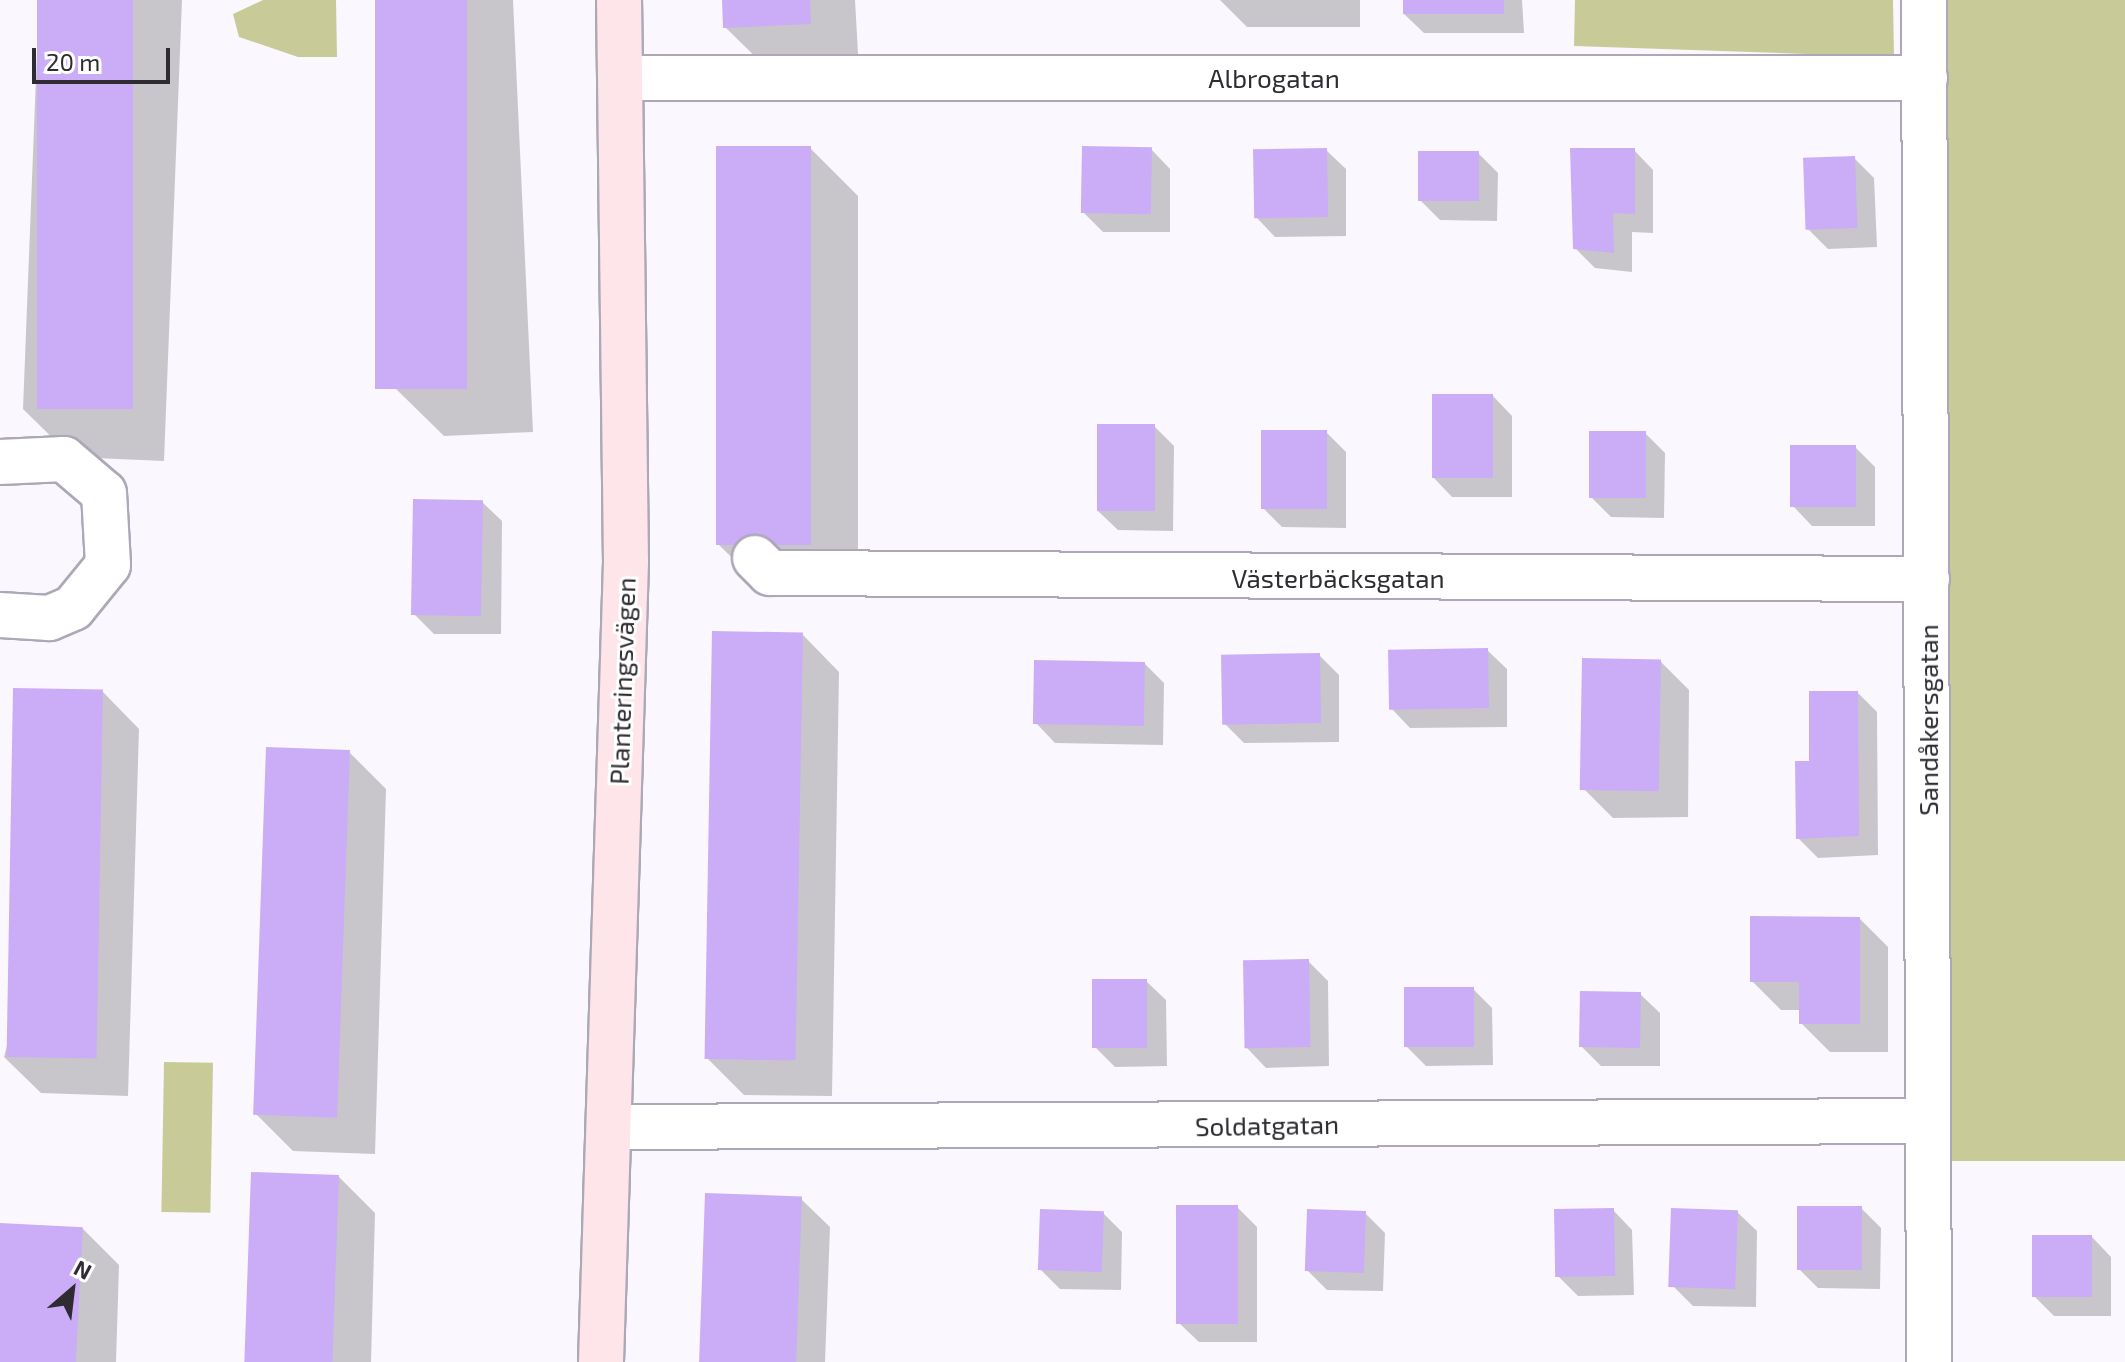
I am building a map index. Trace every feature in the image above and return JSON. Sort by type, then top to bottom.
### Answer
[{"type":"street","name":"Planteringsvägen","points":[[601,1362],[626,562],[624,78],[619,0]]},
{"type":"street","name":"Sandåkersgatan","points":[[1924,0],[1930,930],[1925,1121],[1929,1362]]},
{"type":"street","name":"Albrogatan","points":[[624,78],[1925,78]]},
{"type":"street","points":[[0,462],[64,459],[104,493],[108,565],[73,608],[49,618],[0,615]]},
{"type":"street","name":"Västerbäcksgatan","points":[[755,558],[770,573],[1927,579]]},
{"type":"street","name":"Soldatgatan","points":[[609,1127],[1925,1121]]},
{"type":"green space","points":[[263,0],[336,0],[337,57],[298,57],[239,37],[233,14]]},
{"type":"green space","points":[[1575,0],[1893,0],[1894,57],[1574,46]]},
{"type":"green space","points":[[1939,0],[2125,0],[2125,1161],[1939,1161]]},
{"type":"green space","points":[[164,1062],[213,1063],[210,1213],[161,1212]]},
{"type":"building","points":[[37,0],[133,0],[133,409],[37,409]]},
{"type":"building","points":[[375,0],[467,0],[467,389],[375,389]]},
{"type":"building","points":[[722,0],[810,0],[811,24],[723,28]]},
{"type":"building","points":[[1403,0],[1504,0],[1504,14],[1403,14]]},
{"type":"building","points":[[716,146],[811,146],[811,545],[716,545]]},
{"type":"building","points":[[1082,146],[1152,147],[1151,214],[1081,213]]},
{"type":"building","points":[[1327,148],[1328,217],[1254,218],[1253,149]]},
{"type":"building","points":[[1570,148],[1635,148],[1635,214],[1613,213],[1614,253],[1573,249]]},
{"type":"building","points":[[1418,151],[1479,151],[1479,201],[1418,201]]},
{"type":"building","points":[[1855,156],[1858,228],[1806,230],[1803,158]]},
{"type":"building","points":[[1432,394],[1493,394],[1493,478],[1432,478]]},
{"type":"building","points":[[1097,424],[1155,424],[1155,511],[1097,511]]},
{"type":"building","points":[[1261,430],[1327,430],[1327,509],[1261,509]]},
{"type":"building","points":[[1589,431],[1646,431],[1646,498],[1589,498]]},
{"type":"building","points":[[1790,445],[1856,445],[1856,507],[1790,507]]},
{"type":"building","points":[[413,499],[483,500],[481,616],[411,615]]},
{"type":"building","points":[[712,631],[803,633],[796,1061],[705,1059]]},
{"type":"building","points":[[1488,648],[1489,708],[1389,710],[1388,650]]},
{"type":"building","points":[[1320,653],[1321,723],[1222,725],[1221,655]]},
{"type":"building","points":[[1582,658],[1661,659],[1659,791],[1580,790]]},
{"type":"building","points":[[1034,660],[1145,662],[1144,726],[1033,724]]},
{"type":"building","points":[[13,688],[103,690],[97,1059],[7,1057]]},
{"type":"building","points":[[1809,691],[1858,691],[1859,836],[1796,839],[1795,761],[1809,761]]},
{"type":"building","points":[[266,747],[350,750],[337,1118],[253,1115]]},
{"type":"building","points":[[1750,916],[1860,917],[1860,1024],[1799,1024],[1799,982],[1750,982]]},
{"type":"building","points":[[1309,959],[1311,1047],[1245,1048],[1243,960]]},
{"type":"building","points":[[1092,979],[1147,979],[1147,1048],[1092,1048]]},
{"type":"building","points":[[1404,987],[1474,987],[1474,1047],[1404,1047]]},
{"type":"building","points":[[1580,991],[1641,992],[1640,1048],[1579,1047]]},
{"type":"building","points":[[251,1172],[339,1175],[332,1362],[244,1362]]},
{"type":"building","points":[[705,1193],[802,1196],[796,1362],[699,1362]]},
{"type":"building","points":[[1176,1205],[1238,1205],[1238,1324],[1176,1324]]},
{"type":"building","points":[[1797,1206],[1862,1206],[1862,1270],[1797,1270]]},
{"type":"building","points":[[1614,1208],[1615,1276],[1555,1277],[1554,1209]]},
{"type":"building","points":[[1671,1208],[1738,1210],[1735,1289],[1668,1287]]},
{"type":"building","points":[[1040,1209],[1104,1211],[1102,1272],[1038,1270]]},
{"type":"building","points":[[1307,1209],[1366,1211],[1364,1273],[1305,1271]]},
{"type":"building","points":[[0,1223],[83,1227],[76,1362],[0,1362]]},
{"type":"building","points":[[2032,1235],[2092,1235],[2092,1297],[2032,1297]]}]
